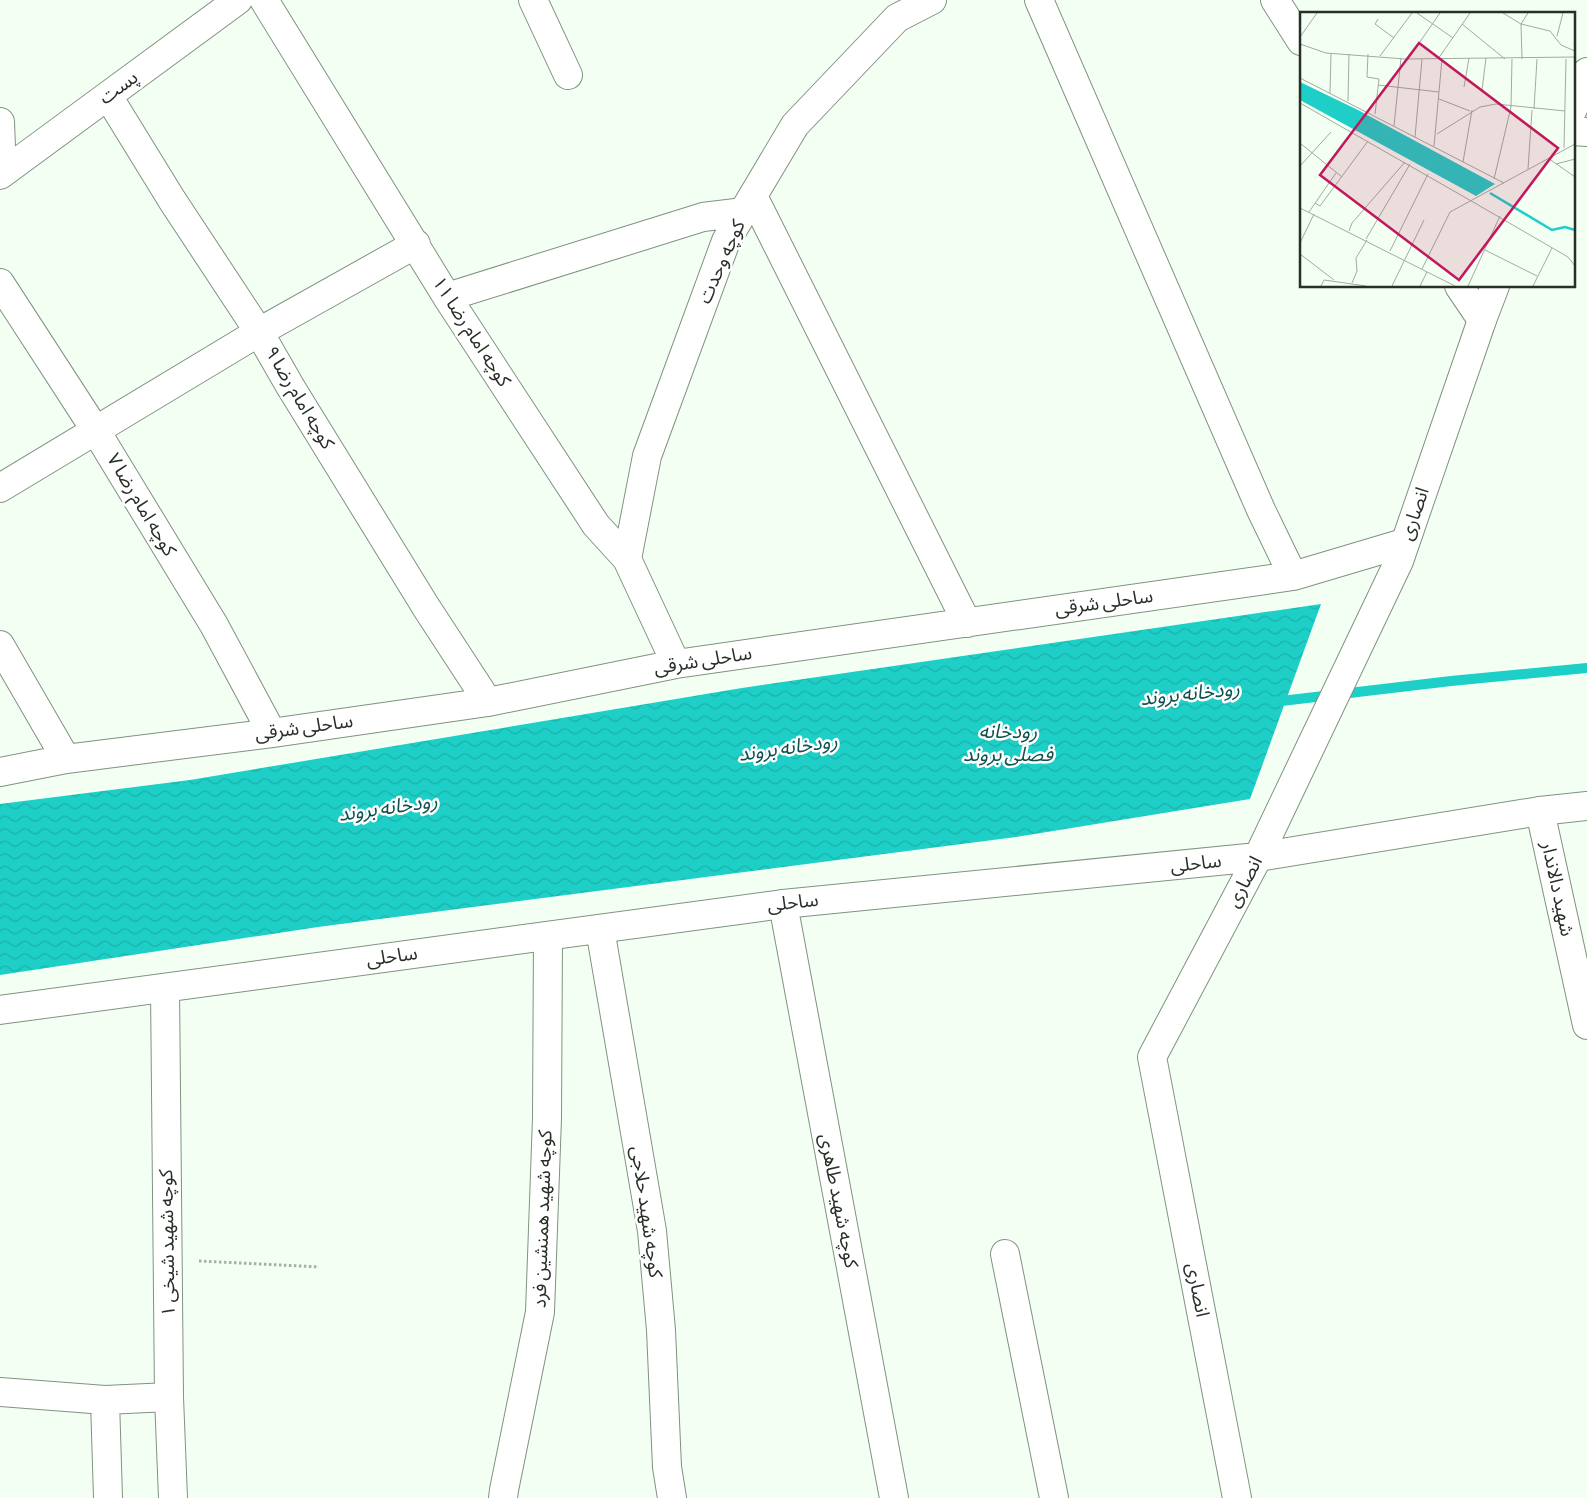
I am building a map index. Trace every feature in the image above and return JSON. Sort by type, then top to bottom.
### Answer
[{"type":"street","name":"کوچه امام رضا ۱۱","points":[[264,0],[447,297],[596,525],[627,559],[676,664]]},
{"type":"street","points":[[533,0],[568,76]]},
{"type":"street","name":"کوچه وحدت","points":[[627,559],[646,456],[726,241],[795,125],[897,18],[932,0]]},
{"type":"street","points":[[1039,0],[1261,510],[1292,576]]},
{"type":"street","points":[[1275,0],[1300,38]]},
{"type":"street","name":"پست","points":[[1,174],[231,3]]},
{"type":"street","points":[[1574,106],[1587,72]]},
{"type":"street","name":"کوچه امام رضا ۹","points":[[108,96],[172,200],[259,332],[295,395],[426,607],[488,702]]},
{"type":"street","points":[[0,122],[1,174]]},
{"type":"street","points":[[1574,131],[1587,132]]},
{"type":"street","points":[[447,297],[748,204],[967,623]]},
{"type":"street","points":[[0,488],[259,332],[416,244]]},
{"type":"street","name":"کوچه امام رضا ۷","points":[[0,283],[96,431],[214,625],[272,733]]},
{"type":"street","points":[[1460,288],[1482,320]]},
{"type":"street","name":"انصاری","points":[[1237,1498],[1152,1057],[1258,857],[1402,552],[1494,288]]},
{"type":"street","name":"ساحلی شرقی","points":[[0,772],[66,759],[272,733],[488,702],[676,664],[1292,576],[1402,552]]},
{"type":"street","points":[[0,645],[66,759]]},
{"type":"street","name":"ساحلی","points":[[0,1010],[782,904],[1258,857],[1540,811],[1587,806]]},
{"type":"street","name":"شهید دالاندار","points":[[1540,811],[1587,1025]]},
{"type":"street","name":"کوچه شهید طاهری","points":[[782,904],[894,1498]]},
{"type":"street","name":"کوچه شهید حلاجی","points":[[600,929],[652,1230],[661,1330],[667,1467],[672,1498]]},
{"type":"street","name":"کوچه شهید همنشین فرد","points":[[504,1498],[504,1490],[540,1312],[547,1118],[548,936]]},
{"type":"street","name":"کوچه شهید شیخی ۱","points":[[165,988],[169,1397],[173,1498]]},
{"type":"street","points":[[1004,1254],[1054,1498]]},
{"type":"street","points":[[0,1392],[105,1400],[169,1397]]},
{"type":"street","points":[[105,1400],[108,1498]]},
{"type":"path","points":[[169,1259],[319,1267]]},
{"type":"water","name":"رودخانه فصلی بروند","points":[[1321,604],[1250,799],[1016,837],[318,927],[0,975],[0,804],[190,780],[742,688]]},
{"type":"waterway","name":"رودخانه بروند","points":[[1273,702],[1451,681],[1587,668]]}]
